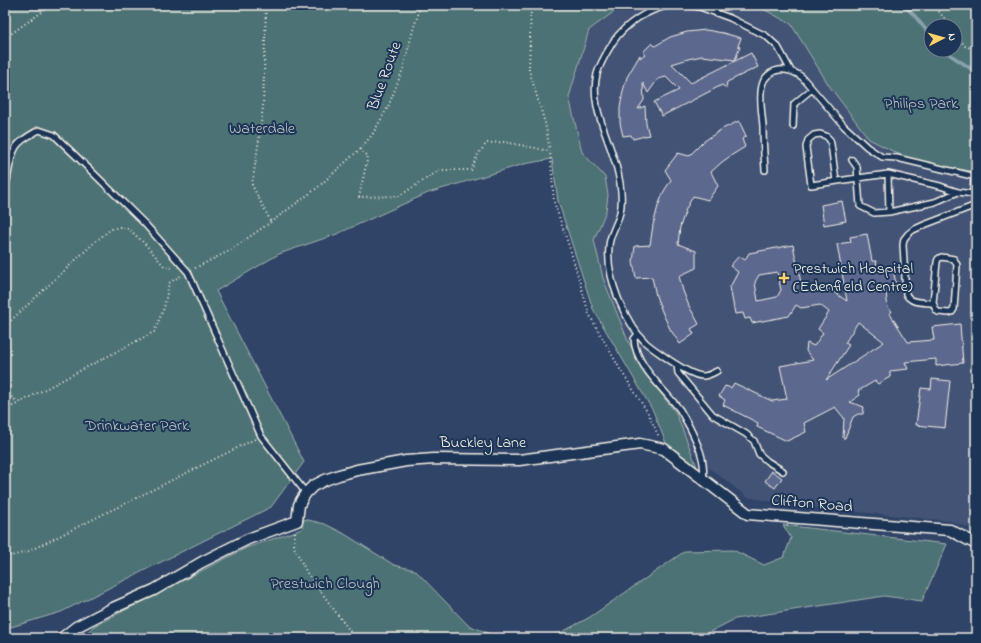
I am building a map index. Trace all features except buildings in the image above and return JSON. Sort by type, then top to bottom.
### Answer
[{"type":"street","name":"Buckley Lane","points":[[306,493],[313,486],[339,475],[406,461],[434,458],[519,460],[640,444],[664,449]]},
{"type":"street","name":"Clifton Road","points":[[664,449],[748,514],[950,530],[976,544]]},
{"type":"street","points":[[62,638],[76,627],[113,608],[154,590],[202,562],[248,539],[296,521],[300,504],[306,493]]},
{"type":"lane","points":[[670,5],[662,6],[651,11],[638,18],[625,28],[608,50],[600,66],[596,82],[596,104],[614,158],[622,204],[611,236],[609,263],[612,280],[618,297],[631,324],[638,334],[652,348],[687,371],[700,376],[717,371]]},
{"type":"lane","points":[[691,5],[730,18],[766,36],[778,47],[791,71]]},
{"type":"lane","points":[[765,170],[761,102],[762,87],[764,80],[768,75],[776,71],[784,70],[797,73],[802,77],[844,126],[867,147],[882,157],[897,158],[975,177],[973,194],[976,199]]},
{"type":"lane","points":[[793,126],[794,104],[812,89]]},
{"type":"lane","points":[[6,181],[16,146],[29,135],[39,130],[54,135],[145,224],[188,272],[261,436],[306,493]]},
{"type":"lane","points":[[836,182],[830,140],[826,136],[820,134],[814,135],[808,140],[806,147],[811,186],[888,174],[940,186],[958,192],[973,194]]},
{"type":"lane","points":[[852,160],[857,167],[860,206],[874,214],[935,202],[958,192]]},
{"type":"lane","points":[[888,174],[889,212]]},
{"type":"lane","points":[[933,302],[911,300],[906,294],[904,239],[908,234],[919,228],[976,205]]},
{"type":"lane","points":[[938,259],[954,259],[957,266],[954,308],[952,312],[949,313],[938,312],[933,302],[938,259]]},
{"type":"lane","points":[[638,334],[634,339],[634,345],[640,358],[650,374],[680,411],[697,442],[702,456],[704,473],[703,480]]},
{"type":"lane","points":[[677,365],[678,373],[713,414],[746,434],[754,441],[759,454],[783,471]]},
{"type":"path","points":[[5,38],[52,5]]},
{"type":"path","points":[[266,5],[265,69],[258,146],[252,185],[271,222]]},
{"type":"path","name":"Blue Route","points":[[19,403],[154,332],[164,308],[169,283],[229,251],[271,222],[317,188],[360,149],[372,135],[388,107],[403,69],[412,30],[421,5]]},
{"type":"path","points":[[532,5],[529,70],[545,123],[550,151],[554,202],[571,252],[589,314],[620,369],[648,413],[664,449]]},
{"type":"path","points":[[934,5],[944,18]]},
{"type":"path","points":[[963,43],[965,46],[976,50]]},
{"type":"path","points":[[360,149],[368,156],[360,197],[399,196],[440,170],[471,170],[478,154],[487,142],[505,142],[550,151]]},
{"type":"path","points":[[5,326],[96,241],[111,229],[129,228],[164,266],[188,272]]},
{"type":"path","points":[[5,392],[19,403],[9,408],[5,424]]},
{"type":"path","points":[[5,554],[11,556],[27,552],[261,436]]},
{"type":"path","points":[[296,521],[294,547],[307,573],[355,638]]},
{"type":"shaded area","name":"Prestwich Hospital (Edenfield Centre)","points":[[623,5],[756,5],[791,23],[830,87],[869,139],[910,160],[976,172],[976,467],[974,480],[976,499],[976,530],[950,521],[798,506],[747,497],[707,466],[681,440],[602,310],[582,152],[569,97],[589,30]]},
{"type":"green space","points":[[5,5],[623,5],[589,30],[569,97],[582,152],[605,177],[608,195],[606,211],[594,240],[603,278],[628,341],[646,374],[676,413],[698,469],[666,443],[653,411],[593,309],[558,201],[552,159],[524,164],[428,193],[337,234],[279,254],[216,291],[304,462],[271,507],[61,612],[11,627],[5,627]]},
{"type":"green space","name":"Philips Park","points":[[756,5],[976,5],[976,172],[910,160],[869,139],[830,87],[791,24]]},
{"type":"green space","name":"Prestwich Clough","points":[[304,519],[325,524],[343,533],[394,565],[415,570],[468,625],[500,638],[81,638],[94,626],[246,548],[302,529]]},
{"type":"green space","points":[[783,525],[947,544],[922,601],[884,596],[735,619],[698,638],[551,638],[590,617],[685,551],[733,550],[764,565],[784,557],[791,538]]},
{"type":"waterway","points":[[903,5],[923,26]]},
{"type":"waterway","points":[[955,58],[976,72]]},
{"type":"place","name":"Prestwich Hospital (Edenfield Centre)","points":[[784,278]]},
{"type":"park label","name":"Waterdale","points":[[262,129]]},
{"type":"park label","name":"Drinkwater Park","points":[[137,426]]}]
